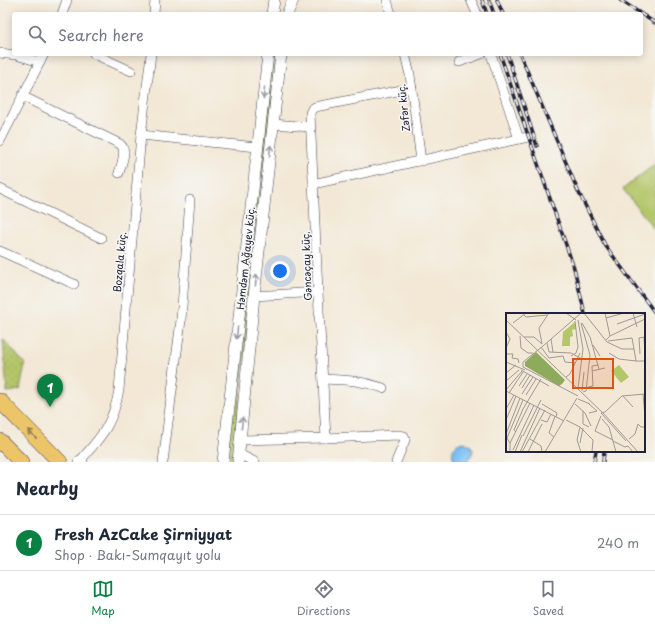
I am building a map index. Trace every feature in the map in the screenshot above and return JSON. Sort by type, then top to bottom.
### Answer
[{"type":"highway","points":[[0,401],[60,462]]},
{"type":"highway","points":[[0,441],[21,462]]},
{"type":"street","points":[[63,12],[68,0]]},
{"type":"street","points":[[154,12],[155,0]]},
{"type":"street","points":[[272,0],[272,12]]},
{"type":"street","points":[[288,12],[293,0]]},
{"type":"street","points":[[387,0],[390,12]]},
{"type":"street","points":[[471,0],[475,12]]},
{"type":"street","points":[[0,53],[12,54]]},
{"type":"street","points":[[0,141],[42,58],[25,56]]},
{"type":"street","points":[[98,56],[131,71]]},
{"type":"street","name":"Bozqala küç.","points":[[80,462],[102,437],[116,407],[119,390],[141,135],[150,56]]},
{"type":"street","name":"Həmdəm Ağayev küç.","points":[[223,462],[268,56]]},
{"type":"street","points":[[255,462],[239,458],[240,440],[254,296],[281,56]]},
{"type":"street","name":"Zəfər küç.","points":[[405,56],[412,88],[421,161]]},
{"type":"street","points":[[459,62],[476,56]]},
{"type":"street","points":[[313,184],[524,138],[493,56]]},
{"type":"street","name":"Gəncəçay küç.","points":[[326,438],[310,113],[315,107],[412,88]]},
{"type":"street","points":[[22,96],[123,146],[124,151],[119,173]]},
{"type":"street","points":[[273,124],[310,127]]},
{"type":"street","points":[[141,135],[258,147]]},
{"type":"street","points":[[0,189],[101,238]]},
{"type":"street","points":[[163,462],[181,320],[190,200]]},
{"type":"street","points":[[0,251],[74,284]]},
{"type":"street","points":[[254,296],[318,292]]},
{"type":"street","points":[[323,379],[354,380],[367,382],[383,388]]},
{"type":"street","points":[[240,440],[404,436],[405,440],[396,462]]},
{"type":"green space","points":[[271,56],[277,56],[233,462],[226,462]]},
{"type":"green space","points":[[655,164],[655,230],[623,189]]},
{"type":"green space","points":[[3,339],[25,364],[20,390],[7,392]]},
{"type":"water","points":[[464,442],[470,445],[473,450],[472,454],[467,462],[455,462],[452,452],[453,449],[460,443]]},
{"type":"railway","points":[[482,0],[486,12]]},
{"type":"railway","points":[[489,0],[493,12]]},
{"type":"railway","points":[[497,0],[502,12]]},
{"type":"railway","points":[[620,0],[638,12]]},
{"type":"railway","points":[[643,15],[655,23]]},
{"type":"railway","points":[[501,56],[574,268],[585,313]]},
{"type":"railway","points":[[508,56],[537,146]]},
{"type":"railway","points":[[521,56],[578,191],[605,245],[655,313]]},
{"type":"railway","points":[[594,462],[596,452]]},
{"type":"railway","points":[[603,462],[604,452]]},
{"type":"place","name":"Fresh AzCake Şirniyyat","points":[[50,407]]}]
